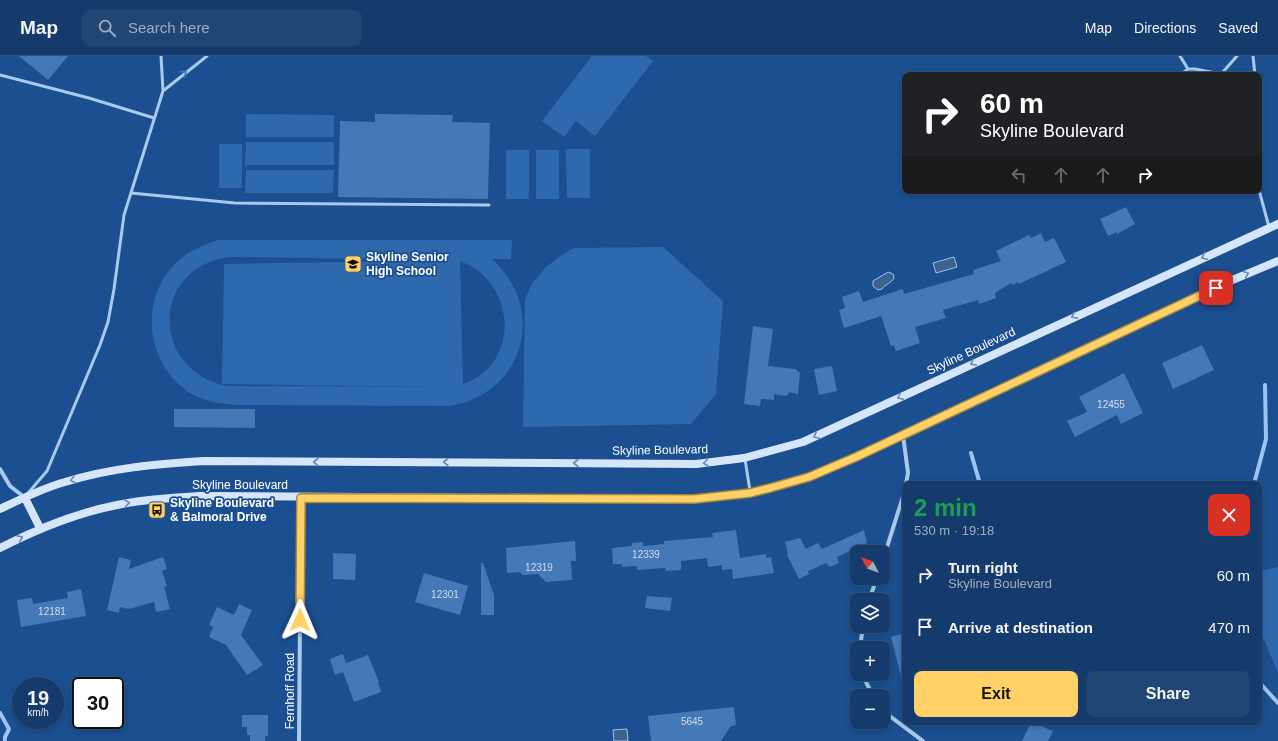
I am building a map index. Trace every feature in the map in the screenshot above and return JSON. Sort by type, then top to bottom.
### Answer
[{"type":"main road","name":"Skyline Boulevard","points":[[0,509],[64,482],[110,470],[153,464],[218,461],[696,464],[744,458],[803,442],[1278,224]]},
{"type":"main road","name":"Skyline Boulevard","points":[[0,548],[40,528],[98,510],[156,499],[200,496],[301,498],[694,499],[750,493],[809,477],[903,435],[1230,281],[1278,261]]},
{"type":"main road","points":[[25,498],[40,528]]},
{"type":"street","points":[[903,435],[908,473],[907,481]]},
{"type":"street","points":[[0,469],[10,486],[25,498]]},
{"type":"street","name":"Fernhoff Road","points":[[299,741],[301,498]]},
{"type":"street","points":[[888,545],[902,500]]},
{"type":"street","points":[[890,716],[923,741]]},
{"type":"lane","points":[[25,498],[47,471],[100,345],[108,322],[124,215],[163,91],[161,56]]},
{"type":"lane","points":[[163,91],[207,56]]},
{"type":"lane","points":[[1180,56],[1188,70]]},
{"type":"lane","points":[[1223,72],[1237,56]]},
{"type":"lane","points":[[1253,56],[1254,72]]},
{"type":"lane","points":[[1185,72],[1188,70],[1211,72]]},
{"type":"lane","points":[[0,75],[89,98],[154,118]]},
{"type":"lane","points":[[131,192],[235,203],[489,205]]},
{"type":"lane","points":[[1260,194],[1269,227]]},
{"type":"lane","points":[[744,458],[750,493]]},
{"type":"shaded area","points":[[592,56],[646,56],[653,61],[595,136],[576,121],[564,137],[542,121]]},
{"type":"shaded area","points":[[246,114],[334,115],[334,137],[246,137]]},
{"type":"shaded area","points":[[246,142],[334,142],[334,165],[245,165]]},
{"type":"shaded area","points":[[219,144],[242,144],[242,188],[219,188]]},
{"type":"shaded area","points":[[566,149],[590,149],[590,198],[567,198]]},
{"type":"shaded area","points":[[506,150],[529,150],[529,199],[506,199]]},
{"type":"shaded area","points":[[536,150],[559,150],[559,199],[536,199]]},
{"type":"shaded area","points":[[246,170],[334,170],[333,193],[245,193]]},
{"type":"shaded area","points":[[218,240],[512,240],[511,259],[492,259],[509,279],[519,302],[523,325],[520,347],[510,368],[495,385],[475,398],[449,406],[241,405],[218,403],[207,400],[196,396],[179,384],[166,369],[157,351],[152,332],[152,312],[157,293],[166,275],[180,259],[198,248]],"holes":[[[229,257],[454,260],[224,264],[222,384],[202,376],[184,361],[173,341],[170,320],[173,298],[185,280],[203,265]],[[460,261],[479,271],[492,286],[501,303],[505,322],[503,342],[495,359],[482,374],[463,384]],[[222,384],[450,387],[227,386]]]},
{"type":"shaded area","points":[[663,247],[723,301],[716,394],[691,424],[523,427],[525,300],[532,283],[545,268],[560,256],[574,248]]},
{"type":"shaded area","points":[[954,257],[957,267],[936,273],[933,263]]},
{"type":"shaded area","points":[[888,272],[893,274],[894,278],[882,289],[878,290],[873,286],[873,281]]},
{"type":"shaded area","points":[[1278,567],[1278,673],[1262,635],[1262,570]]},
{"type":"shaded area","points":[[627,729],[628,741],[614,741],[613,730]]},
{"type":"building","points":[[19,56],[68,56],[48,80]]},
{"type":"building","points":[[375,114],[453,115],[452,122],[490,123],[488,199],[338,197],[340,121],[375,122]]},
{"type":"building","points":[[1126,207],[1135,224],[1117,234],[1117,232],[1108,236],[1100,219]]},
{"type":"building","points":[[1041,233],[1045,242],[1054,238],[1066,262],[1019,284],[1018,282],[1013,285],[1011,283],[995,293],[996,298],[979,304],[978,300],[943,310],[946,318],[915,327],[920,343],[896,351],[894,345],[891,346],[881,316],[844,328],[839,310],[845,308],[842,297],[859,291],[863,302],[903,289],[904,294],[974,274],[973,270],[1001,261],[996,251],[1029,235],[1031,238]]},
{"type":"building","points":[[753,326],[773,329],[768,366],[795,369],[800,373],[798,394],[789,392],[788,395],[785,396],[774,394],[774,400],[761,399],[760,406],[744,404]]},
{"type":"building","points":[[1202,345],[1214,370],[1173,389],[1162,363]]},
{"type":"building","points":[[832,366],[837,391],[819,395],[814,369]]},
{"type":"building","points":[[1124,373],[1143,413],[1121,424],[1117,415],[1075,437],[1067,421],[1087,412],[1079,397]]},
{"type":"building","points":[[174,409],[255,409],[255,428],[174,427]]},
{"type":"building","points":[[736,530],[740,558],[766,554],[766,558],[771,557],[774,573],[733,579],[732,569],[722,570],[722,565],[708,567],[707,558],[681,561],[681,570],[666,571],[665,568],[637,570],[637,566],[622,567],[622,564],[613,564],[612,548],[632,546],[632,543],[643,542],[643,546],[664,544],[664,541],[713,537],[712,533]]},
{"type":"building","points":[[864,530],[867,543],[863,545],[850,545],[850,551],[837,557],[839,563],[830,567],[826,563],[808,571],[809,574],[799,579],[787,555],[785,542],[800,538],[806,549],[818,543],[822,549]]},
{"type":"building","points":[[575,541],[576,561],[571,561],[572,580],[546,582],[538,574],[523,575],[519,572],[507,573],[506,548]]},
{"type":"building","points":[[333,553],[356,554],[355,580],[333,579]]},
{"type":"building","points":[[119,557],[131,560],[129,569],[163,557],[167,569],[162,571],[167,586],[164,587],[170,609],[156,612],[154,602],[129,609],[120,607],[119,613],[107,610]]},
{"type":"building","points":[[481,563],[483,563],[494,595],[494,615],[481,615]]},
{"type":"building","points":[[424,573],[468,586],[460,615],[415,602]]},
{"type":"building","points":[[81,589],[86,616],[21,627],[17,600],[32,598],[33,604],[68,598],[67,592]]},
{"type":"building","points":[[647,596],[672,598],[670,611],[645,608]]},
{"type":"building","points":[[239,604],[252,610],[241,635],[263,665],[247,675],[226,645],[209,637],[213,627],[209,625],[217,607],[234,615]]},
{"type":"building","points":[[902,634],[902,676],[901,676],[891,637]]},
{"type":"building","points":[[343,654],[346,663],[368,655],[379,682],[381,692],[354,702],[343,672],[335,675],[330,659]]},
{"type":"building","points":[[734,707],[736,725],[731,726],[721,741],[651,741],[648,716]]},
{"type":"building","points":[[242,715],[268,715],[268,736],[265,736],[265,741],[250,741],[250,735],[247,735],[247,727],[242,727]]},
{"type":"building","points":[[1030,725],[1038,725],[1053,731],[1048,741],[1022,741]]},
{"type":"waterway","points":[[1255,481],[1266,439],[1265,385]]},
{"type":"waterway","points":[[971,453],[979,481]]},
{"type":"waterway","points":[[1262,685],[1278,703]]},
{"type":"waterway","points":[[0,713],[9,729],[5,737],[5,741]]},
{"type":"place","name":"Skyline Senior High School","points":[[353,264]]},
{"type":"place","name":"Skyline Boulevard & Balmoral Drive","points":[[157,510]]},
{"type":"route","points":[[300,620],[301,498],[694,499],[760,491],[809,477],[856,457],[1216,288]]}]
